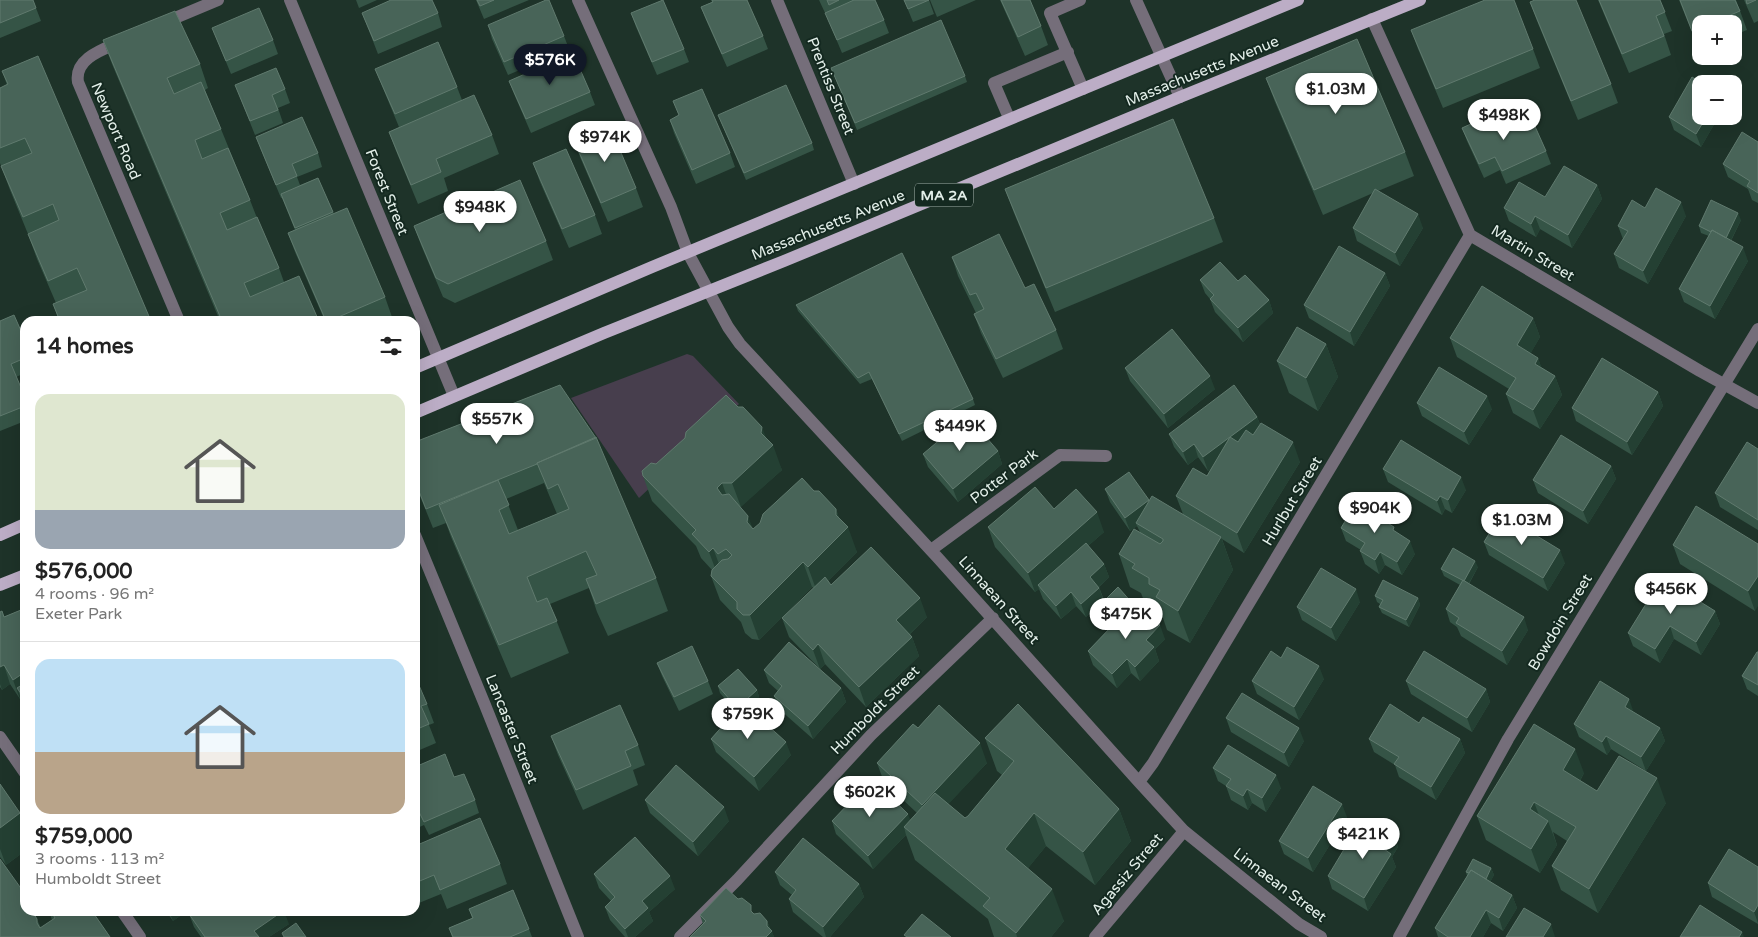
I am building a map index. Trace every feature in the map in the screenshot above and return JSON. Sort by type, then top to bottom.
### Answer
[{"type":"main road","name":"Massachusetts Avenue","points":[[420,366],[1009,118],[1298,0]]},
{"type":"main road","name":"Massachusetts Avenue","points":[[420,411],[604,333],[1420,0]]},
{"type":"main road","points":[[0,535],[20,526]]},
{"type":"main road","points":[[0,585],[20,577]]},
{"type":"street","points":[[154,28],[218,0]]},
{"type":"street","name":"Forest Street","points":[[290,0],[454,396]]},
{"type":"street","name":"Linnaean Street","points":[[578,0],[674,214],[688,253],[708,292],[740,344],[993,618],[1184,831],[1299,924],[1321,937]]},
{"type":"street","name":"Prentiss Street","points":[[777,0],[854,184]]},
{"type":"street","points":[[1080,0],[1050,13],[1083,89]]},
{"type":"street","points":[[1136,0],[1180,97]]},
{"type":"street","name":"Martin Street","points":[[1372,19],[1470,235],[1758,403]]},
{"type":"street","name":"Newport Road","points":[[136,35],[84,60],[78,71],[78,82],[177,316]]},
{"type":"street","points":[[1009,118],[994,83],[1068,52]]},
{"type":"street","name":"Hurlbut Street","points":[[1139,782],[1153,763],[1460,255],[1470,235]]},
{"type":"street","name":"Bowdoin Street","points":[[1399,937],[1508,739],[1758,329]]},
{"type":"street","name":"Potter Park","points":[[931,550],[1060,455],[1106,456]]},
{"type":"street","name":"Lancaster Street","points":[[420,547],[578,937]]},
{"type":"street","name":"Humboldt Street","points":[[680,937],[737,880],[871,735],[993,618]]},
{"type":"street","points":[[0,737],[20,765]]},
{"type":"street","name":"Agassiz Street","points":[[1095,937],[1184,831]]},
{"type":"street","points":[[125,916],[140,937]]},
{"type":"shaded area","points":[[687,354],[693,356],[739,404],[639,498],[571,398]]},
{"type":"building","points":[[0,0],[33,0],[36,8],[0,23]]},
{"type":"building","points":[[391,0],[432,0],[438,13],[374,41],[362,13]]},
{"type":"building","points":[[477,0],[494,0],[480,6]]},
{"type":"building","points":[[549,0],[564,36],[504,62],[488,25]]},
{"type":"building","points":[[663,0],[684,49],[652,62],[631,13]]},
{"type":"building","points":[[712,0],[747,0],[763,36],[722,54],[701,7],[713,2]]},
{"type":"building","points":[[827,0],[839,0],[829,5]]},
{"type":"building","points":[[854,0],[875,0],[884,20],[837,40],[825,13]]},
{"type":"building","points":[[904,0],[929,0],[908,9]]},
{"type":"building","points":[[1001,0],[1030,0],[1041,26],[1018,37]]},
{"type":"building","points":[[1485,0],[1514,0],[1533,49],[1436,89],[1411,30]]},
{"type":"building","points":[[1535,0],[1576,0],[1611,84],[1571,101],[1530,2]]},
{"type":"building","points":[[1599,0],[1660,0],[1665,12],[1656,16],[1664,36],[1622,54]]},
{"type":"building","points":[[1680,0],[1735,0],[1740,11],[1730,15],[1692,15],[1692,31]]},
{"type":"building","points":[[1746,0],[1756,0],[1747,4]]},
{"type":"building","points":[[259,8],[273,40],[226,61],[212,28]]},
{"type":"building","points":[[175,11],[200,64],[167,78],[174,94],[201,82],[221,129],[195,140],[202,159],[228,148],[250,200],[220,213],[227,230],[257,217],[279,268],[244,283],[250,297],[299,276],[317,316],[220,316],[103,40]]},
{"type":"building","points":[[941,20],[965,76],[855,123],[831,68]]},
{"type":"building","points":[[1357,39],[1405,152],[1314,190],[1266,78]]},
{"type":"building","points":[[438,42],[457,87],[395,114],[375,69]]},
{"type":"building","points":[[573,53],[590,92],[526,119],[509,81]]},
{"type":"building","points":[[38,56],[149,316],[58,316],[53,304],[87,290],[77,268],[48,281],[28,234],[59,220],[53,204],[23,217],[1,166],[32,153],[25,138],[0,148],[0,88],[8,84],[2,71]]},
{"type":"building","points":[[276,68],[285,89],[272,95],[278,110],[250,121],[235,85]]},
{"type":"building","points":[[1692,77],[1692,125],[1702,125],[1696,134],[1669,117]]},
{"type":"building","points":[[786,85],[812,143],[744,173],[718,115]]},
{"type":"building","points":[[702,89],[730,153],[692,170],[670,120],[679,115],[673,101]]},
{"type":"building","points":[[474,95],[492,135],[436,159],[441,172],[411,185],[389,132]]},
{"type":"building","points":[[1495,113],[1501,127],[1529,113],[1546,151],[1502,171],[1495,157],[1479,164],[1462,128]]},
{"type":"building","points":[[302,117],[318,153],[292,164],[297,176],[276,185],[256,137]]},
{"type":"building","points":[[1173,119],[1214,218],[1046,288],[1005,189]]},
{"type":"building","points":[[608,122],[636,188],[601,203],[573,138]]},
{"type":"building","points":[[1742,132],[1758,142],[1758,193],[1747,186],[1750,181],[1723,164]]},
{"type":"building","points":[[566,149],[595,215],[562,229],[533,163]]},
{"type":"building","points":[[1564,166],[1597,185],[1568,235],[1535,216],[1531,224],[1504,208],[1519,182],[1545,197]]},
{"type":"building","points":[[318,178],[333,212],[295,228],[281,194]]},
{"type":"building","points":[[520,180],[546,241],[448,284],[436,278],[414,226]]},
{"type":"building","points":[[1656,188],[1681,202],[1643,271],[1614,254],[1628,231],[1618,226],[1632,200],[1645,208]]},
{"type":"building","points":[[1375,189],[1418,214],[1395,253],[1353,228]]},
{"type":"building","points":[[1711,200],[1738,213],[1726,238],[1712,230],[1711,232],[1699,226]]},
{"type":"building","points":[[347,208],[385,297],[341,316],[324,316],[288,233]]},
{"type":"building","points":[[1712,230],[1743,247],[1710,306],[1679,289]]},
{"type":"building","points":[[999,234],[1025,288],[1034,284],[1056,330],[996,359],[974,314],[984,309],[976,293],[970,295],[952,257]]},
{"type":"building","points":[[1339,246],[1385,273],[1350,332],[1304,305]]},
{"type":"building","points":[[902,253],[973,399],[899,434],[869,372],[858,378],[796,305]]},
{"type":"building","points":[[1220,262],[1238,281],[1245,275],[1269,300],[1238,328],[1210,299],[1214,295],[1200,280]]},
{"type":"building","points":[[1482,286],[1533,318],[1517,345],[1538,358],[1535,364],[1555,376],[1533,410],[1506,394],[1516,378],[1450,338]]},
{"type":"building","points":[[14,315],[20,329],[20,360],[11,364],[20,385],[20,408],[0,416],[0,321]]},
{"type":"building","points":[[1297,327],[1326,344],[1306,378],[1277,361]]},
{"type":"building","points":[[1172,329],[1210,376],[1164,414],[1125,368]]},
{"type":"building","points":[[1602,358],[1658,392],[1627,442],[1572,408]]},
{"type":"building","points":[[1439,367],[1487,396],[1464,432],[1417,403]]},
{"type":"building","points":[[560,385],[596,438],[426,509],[420,494],[420,440]]},
{"type":"building","points":[[1234,385],[1257,417],[1203,457],[1194,444],[1183,452],[1169,434]]},
{"type":"building","points":[[726,395],[738,407],[743,407],[762,427],[761,433],[773,445],[732,483],[722,483],[717,488],[722,495],[729,494],[748,516],[747,522],[753,529],[760,523],[763,514],[802,478],[814,491],[819,491],[836,509],[836,515],[848,527],[808,567],[803,562],[750,615],[743,615],[737,609],[737,602],[711,576],[712,570],[722,560],[728,559],[732,555],[726,549],[718,554],[713,548],[709,552],[692,534],[696,530],[643,476],[642,471],[651,463],[656,464],[685,438],[686,432]]},
{"type":"building","points":[[968,416],[998,451],[953,489],[923,454]]},
{"type":"building","points":[[1261,423],[1293,442],[1237,533],[1176,496],[1193,468],[1207,476],[1230,437],[1238,442],[1246,430],[1253,435]]},
{"type":"building","points":[[1561,435],[1611,466],[1583,511],[1533,480]]},
{"type":"building","points":[[596,437],[656,578],[596,604],[586,579],[597,575],[586,551],[527,577],[537,602],[547,598],[557,621],[499,645],[439,505],[498,480],[509,505],[499,510],[509,534],[569,509],[558,484],[548,489],[537,463]]},
{"type":"building","points":[[1401,440],[1461,477],[1448,500],[1440,496],[1437,501],[1383,469]]},
{"type":"building","points":[[1747,442],[1758,449],[1758,520],[1715,493]]},
{"type":"building","points":[[1129,472],[1149,500],[1125,518],[1105,489]]},
{"type":"building","points":[[1035,487],[1054,509],[1076,489],[1097,512],[1028,573],[988,527]]},
{"type":"building","points":[[1152,496],[1221,537],[1178,611],[1156,597],[1160,590],[1149,584],[1149,578],[1132,568],[1135,564],[1119,554],[1134,529],[1160,544],[1163,541],[1163,539],[1136,523]]},
{"type":"building","points":[[1356,503],[1394,527],[1393,530],[1410,541],[1397,562],[1380,552],[1375,560],[1360,551],[1365,543],[1341,528]]},
{"type":"building","points":[[1696,506],[1758,544],[1758,576],[1748,591],[1673,545]]},
{"type":"building","points":[[1501,514],[1560,550],[1543,578],[1484,542]]},
{"type":"building","points":[[1086,543],[1104,564],[1090,577],[1099,588],[1081,604],[1071,592],[1056,606],[1038,585]]},
{"type":"building","points":[[871,547],[920,598],[896,620],[912,637],[859,687],[818,644],[813,650],[782,618],[825,577],[831,585]]},
{"type":"building","points":[[1453,548],[1475,561],[1464,581],[1441,569]]},
{"type":"building","points":[[1321,568],[1356,589],[1331,628],[1297,607]]},
{"type":"building","points":[[1662,578],[1715,611],[1696,642],[1670,626],[1655,649],[1628,633]]},
{"type":"building","points":[[1383,580],[1418,598],[1406,620],[1379,607],[1383,600],[1375,596]]},
{"type":"building","points":[[1463,580],[1524,617],[1502,651],[1456,623],[1459,618],[1446,609]]},
{"type":"building","points":[[1118,587],[1133,604],[1118,618],[1103,602]]},
{"type":"building","points":[[1135,602],[1160,625],[1146,640],[1154,647],[1135,667],[1127,659],[1112,674],[1088,651]]},
{"type":"building","points":[[20,610],[20,675],[13,680],[4,665],[0,667],[0,612],[2,611],[4,617]]},
{"type":"building","points":[[789,642],[841,688],[808,726],[774,696],[782,686],[764,670]]},
{"type":"building","points":[[692,646],[708,681],[674,697],[657,663]]},
{"type":"building","points":[[1287,647],[1319,666],[1294,707],[1252,681],[1271,651],[1281,658]]},
{"type":"building","points":[[1424,651],[1486,689],[1467,718],[1406,681]]},
{"type":"building","points":[[1758,652],[1758,685],[1742,676]]},
{"type":"building","points":[[738,669],[757,690],[737,708],[718,686]]},
{"type":"building","points":[[1600,681],[1629,699],[1625,707],[1660,728],[1641,757],[1606,736],[1602,742],[1574,724]]},
{"type":"building","points":[[420,688],[427,704],[421,706],[429,724],[420,728]]},
{"type":"building","points":[[1242,693],[1299,728],[1284,753],[1226,718]]},
{"type":"building","points":[[743,703],[786,742],[754,777],[711,739]]},
{"type":"building","points":[[1018,704],[1119,809],[1083,852],[1034,813],[1005,849],[1052,889],[1016,933],[983,906],[990,898],[904,827],[935,793],[965,818],[968,816],[1014,761],[985,738]]},
{"type":"building","points":[[1390,704],[1419,723],[1423,717],[1460,739],[1431,787],[1394,764],[1399,757],[1369,739]]},
{"type":"building","points":[[620,705],[638,745],[625,751],[631,766],[576,790],[551,736]]},
{"type":"building","points":[[939,705],[980,743],[922,805],[877,763],[913,724],[918,728]]},
{"type":"building","points":[[1534,724],[1575,749],[1563,770],[1597,791],[1619,756],[1657,778],[1589,889],[1552,866],[1576,827],[1534,802],[1530,809],[1548,821],[1531,849],[1477,816]]},
{"type":"building","points":[[1228,745],[1276,775],[1262,798],[1247,789],[1243,796],[1226,786],[1231,779],[1213,768]]},
{"type":"building","points":[[445,754],[454,777],[464,774],[475,800],[424,822],[420,814],[420,765]]},
{"type":"building","points":[[676,765],[724,807],[693,842],[645,800]]},
{"type":"building","points":[[872,779],[908,814],[868,856],[832,821]]},
{"type":"building","points":[[0,784],[20,813],[0,828]]},
{"type":"building","points":[[1313,786],[1342,804],[1308,858],[1279,841]]},
{"type":"building","points":[[480,818],[500,864],[440,890],[434,875],[420,881],[420,844]]},
{"type":"building","points":[[1373,821],[1394,833],[1384,849],[1391,854],[1364,898],[1328,876],[1355,831],[1364,837]]},
{"type":"building","points":[[635,837],[670,876],[642,901],[648,908],[625,929],[605,907],[615,897],[594,874]]},
{"type":"building","points":[[803,838],[859,884],[823,927],[789,899],[796,890],[775,872]]},
{"type":"building","points":[[1729,849],[1758,867],[1758,905],[1754,912],[1708,883]]},
{"type":"building","points":[[0,859],[20,887],[20,916],[35,916],[40,928],[55,918],[54,916],[95,916],[110,937],[0,937]]},
{"type":"building","points":[[1473,859],[1491,868],[1486,879],[1471,870],[1469,873],[1466,872]]},
{"type":"building","points":[[1471,870],[1512,895],[1499,918],[1486,910],[1470,937],[1448,937],[1435,928]]},
{"type":"building","points":[[726,888],[738,899],[742,898],[751,905],[751,911],[754,914],[760,913],[767,921],[767,926],[772,931],[766,937],[690,937],[706,921],[700,915]]},
{"type":"building","points":[[513,890],[529,929],[510,937],[453,937],[449,928],[473,918],[469,909]]},
{"type":"building","points":[[1700,905],[1742,932],[1739,937],[1680,937]]},
{"type":"building","points":[[1524,908],[1551,924],[1543,937],[1506,937]]},
{"type":"building","points":[[922,914],[951,937],[907,937],[904,935]]},
{"type":"building","points":[[190,916],[276,916],[254,931],[259,937],[205,937]]},
{"type":"building","points":[[296,923],[306,937],[284,937],[282,933]]}]
